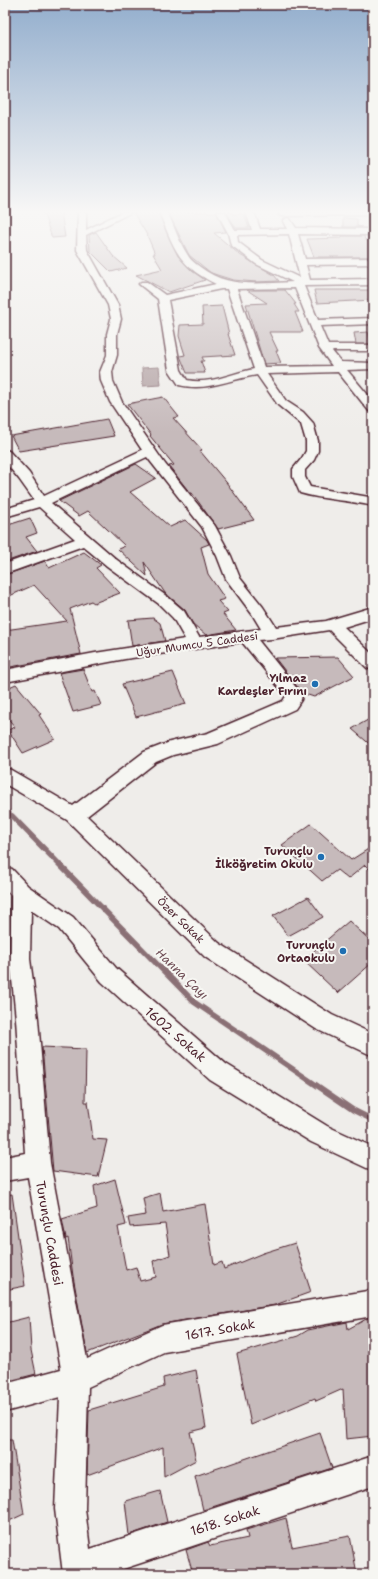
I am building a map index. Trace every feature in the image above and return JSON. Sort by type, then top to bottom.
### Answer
[{"type":"street","points":[[102,286],[113,305],[116,319],[112,334],[112,355],[106,372],[107,381],[116,402],[160,467],[208,526],[224,556],[233,579],[258,611],[272,634]]},
{"type":"street","points":[[146,286],[163,298],[175,370],[183,383],[191,385],[203,384],[260,371],[373,366]]},
{"type":"street","points":[[163,298],[227,286]]},
{"type":"street","points":[[231,286],[260,371],[282,403],[299,414],[307,423],[312,441],[312,451],[308,460],[299,469],[299,478],[305,490],[314,494],[363,498],[373,502]]},
{"type":"street","points":[[303,286],[314,323],[324,348],[341,367],[373,409]]},
{"type":"street","points":[[314,323],[373,321]]},
{"type":"street","points":[[324,348],[373,348]]},
{"type":"street","points":[[5,513],[42,502],[150,451]]},
{"type":"street","points":[[5,454],[24,476],[42,502],[112,563],[164,601],[179,615],[195,643]]},
{"type":"street","points":[[5,569],[85,540]]},
{"type":"street","name":"Uğur Mumcu 5 Caddesi","points":[[5,676],[195,643],[272,634],[332,624],[361,618],[373,612]]},
{"type":"street","points":[[332,624],[373,664]]},
{"type":"street","points":[[74,814],[150,757],[170,749],[212,739],[289,705],[293,700],[294,695],[246,636]]},
{"type":"street","name":"Özer Sokak","points":[[5,775],[74,814],[212,950],[324,1022],[373,1044]]},
{"type":"street","name":"1602. Sokak","points":[[13,884],[66,923],[109,975],[218,1072],[319,1134],[373,1159]]},
{"type":"street","name":"Turunçlu Caddesi","points":[[13,884],[27,1019],[38,1163],[75,1371],[70,1509],[78,1571]]},
{"type":"street","points":[[5,1170],[38,1163]]},
{"type":"street","name":"1617. Sokak","points":[[5,1398],[75,1379],[162,1339],[373,1303]]},
{"type":"street","name":"1618. Sokak","points":[[78,1571],[373,1471]]},
{"type":"shaded area","points":[[159,367],[161,385],[143,386],[142,368]]},
{"type":"building","points":[[157,286],[188,286],[169,292]]},
{"type":"building","points":[[247,290],[285,290],[296,304],[294,304],[299,312],[295,312],[303,332],[269,332],[278,351],[276,351],[281,363],[264,364],[246,304],[267,303]]},
{"type":"building","points":[[314,290],[373,290],[373,300],[317,303]]},
{"type":"building","points":[[222,306],[228,334],[235,355],[202,357],[204,361],[201,361],[205,373],[187,373],[180,356],[185,355],[179,336],[180,325],[203,324],[202,307]]},
{"type":"building","points":[[368,332],[371,344],[356,344],[354,333]]},
{"type":"building","points":[[163,397],[179,417],[173,418],[202,450],[200,451],[226,482],[254,520],[218,529],[192,493],[190,493],[169,466],[174,465],[150,436],[151,435],[127,404]]},
{"type":"building","points":[[107,419],[114,436],[19,451],[11,436]]},
{"type":"building","points":[[136,464],[156,478],[130,492],[170,527],[185,520],[207,540],[209,544],[201,547],[208,574],[225,599],[218,601],[228,612],[223,614],[236,630],[206,635],[193,624],[185,610],[165,593],[144,562],[147,576],[118,549],[125,546],[88,511],[79,516],[59,501]]},
{"type":"building","points":[[30,518],[37,533],[26,537],[37,551],[5,562],[5,526]]},
{"type":"building","points":[[84,552],[101,565],[96,568],[120,593],[94,603],[91,601],[70,609],[81,654],[5,668],[5,630],[67,621],[34,585],[5,598],[5,575],[45,561],[49,568]]},
{"type":"building","points":[[153,618],[160,623],[165,641],[132,646],[128,620]]},
{"type":"building","name":"Yılmaz Kardeşler Fırını","points":[[338,657],[354,676],[314,697],[302,693],[275,658]]},
{"type":"building","points":[[83,669],[92,692],[95,691],[101,705],[73,712],[59,673]]},
{"type":"building","points":[[173,672],[186,704],[136,717],[122,684]]},
{"type":"building","points":[[16,684],[41,714],[39,715],[55,739],[23,753],[8,730],[15,727],[5,715],[5,689]]},
{"type":"building","points":[[373,717],[373,747],[352,729]]},
{"type":"building","name":"Turunçlu İlköğretim Okulu","points":[[311,824],[351,860],[373,846],[373,873],[365,865],[348,879],[337,870],[322,881],[282,845]]},
{"type":"building","points":[[308,897],[323,917],[288,936],[273,916]]},
{"type":"building","name":"Turunçlu Ortaokulu","points":[[349,921],[373,943],[373,962],[338,993],[303,960]]},
{"type":"building","points":[[42,1047],[86,1049],[85,1102],[88,1102],[93,1139],[107,1140],[98,1177],[53,1171]]},
{"type":"building","points":[[115,1179],[126,1225],[118,1227],[126,1270],[136,1267],[140,1281],[156,1277],[153,1261],[170,1255],[165,1224],[130,1227],[128,1218],[146,1215],[143,1198],[160,1193],[163,1212],[205,1204],[214,1265],[222,1262],[224,1269],[263,1253],[295,1243],[311,1292],[275,1305],[162,1324],[87,1353],[73,1276],[68,1238],[66,1239],[62,1219],[97,1208],[94,1186]]},
{"type":"building","points":[[12,1194],[25,1286],[5,1290],[5,1195]]},
{"type":"building","points":[[29,1317],[31,1350],[36,1374],[5,1382],[5,1323]]},
{"type":"building","points":[[368,1318],[373,1318],[373,1436],[346,1439],[343,1389],[316,1401],[315,1398],[251,1425],[237,1354],[298,1336],[308,1330],[347,1322],[348,1329]]},
{"type":"building","points":[[196,1370],[206,1428],[190,1432],[196,1460],[164,1477],[163,1447],[87,1475],[89,1410],[164,1387],[163,1378]]},
{"type":"building","points":[[320,1433],[332,1468],[203,1510],[195,1476]]},
{"type":"building","points":[[5,1440],[12,1440],[24,1514],[5,1523]]},
{"type":"building","points":[[160,1491],[167,1522],[129,1535],[125,1501]]},
{"type":"building","points":[[286,1518],[292,1547],[350,1536],[357,1574],[193,1574],[186,1550],[208,1542],[210,1546],[248,1538],[246,1530]]},
{"type":"waterway","name":"Hanna Çayı","points":[[5,809],[12,816]]},
{"type":"waterway","name":"Hanna Çayı","points":[[12,816],[194,1002],[353,1110],[373,1120]]},
{"type":"place","name":"Yılmaz Kardeşler Fırını","points":[[315,684]]},
{"type":"place","name":"Turunçlu İlköğretim Okulu","points":[[321,857]]},
{"type":"place","name":"Turunçlu Ortaokulu","points":[[343,951]]}]
